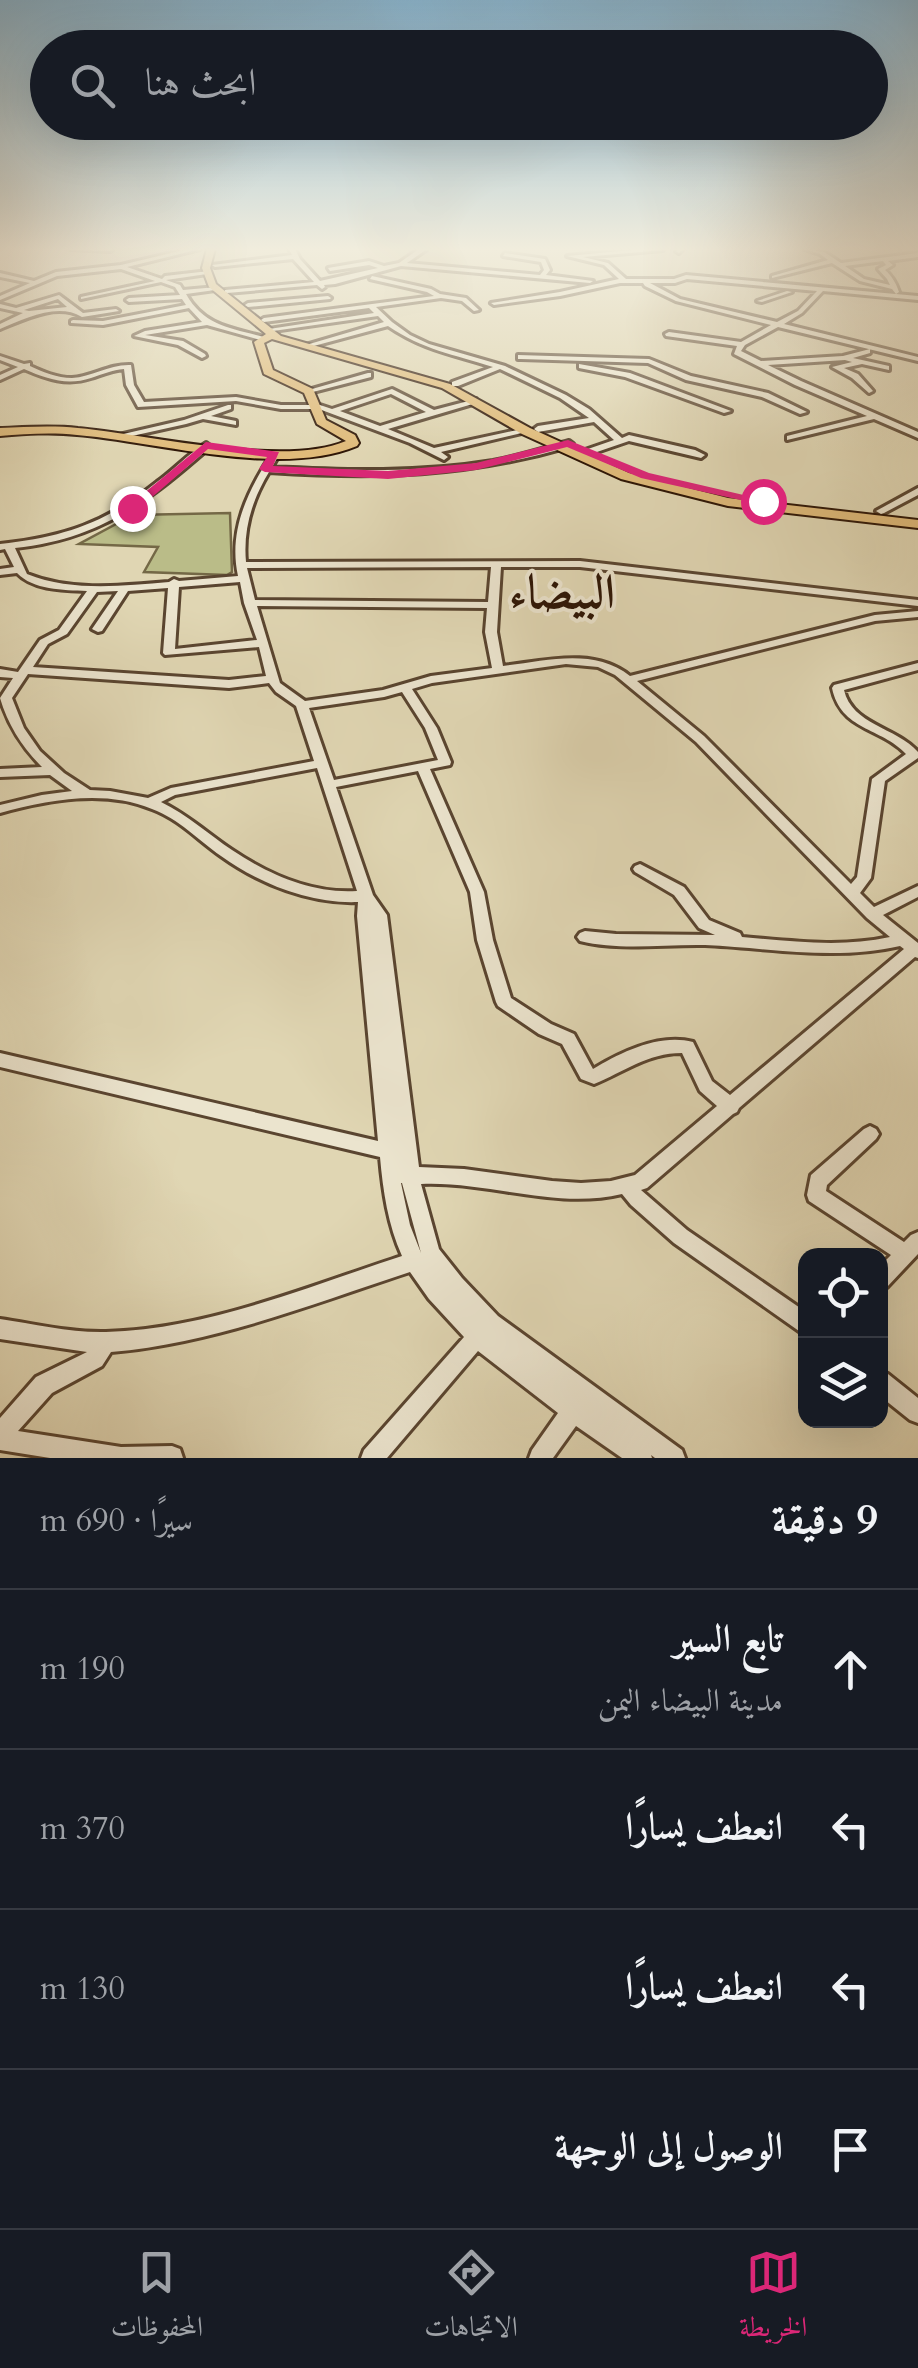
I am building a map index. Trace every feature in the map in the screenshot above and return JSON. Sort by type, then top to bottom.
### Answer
[{"type":"main road","points":[[252,317],[267,331],[305,348],[406,372],[446,386],[625,476],[694,495],[794,512],[918,515]]},
{"type":"main road","points":[[256,317],[267,331],[455,384],[532,430]]},
{"type":"main road","points":[[0,432],[69,431],[275,455],[324,453],[351,446],[351,438],[321,422],[309,390],[270,375],[261,356],[267,331]]},
{"type":"main road","points":[[564,445],[646,476],[731,496],[882,515],[918,524]]},
{"type":"street","points":[[118,323],[135,317]]},
{"type":"street","points":[[201,317],[207,323]]},
{"type":"street","points":[[267,331],[313,317]]},
{"type":"street","points":[[202,356],[180,343],[138,336],[207,323],[267,331],[359,317]]},
{"type":"street","points":[[381,317],[386,324],[427,348],[536,383],[595,418],[602,430],[621,440]]},
{"type":"street","points":[[743,317],[918,360]]},
{"type":"street","points":[[669,334],[742,344],[791,317]]},
{"type":"street","points":[[73,322],[118,323],[150,332]]},
{"type":"street","points":[[310,345],[386,324]]},
{"type":"street","points":[[742,344],[739,354],[918,434]]},
{"type":"street","points":[[759,364],[846,358],[869,350]]},
{"type":"street","points":[[521,357],[648,361],[689,378],[768,396],[803,412]]},
{"type":"street","points":[[0,358],[64,380],[84,378],[110,367],[128,367],[130,385],[141,404],[244,400],[333,410],[444,458]]},
{"type":"street","points":[[846,358],[886,368]]},
{"type":"street","points":[[862,362],[836,367],[855,376],[868,391]]},
{"type":"street","points":[[542,364],[603,369],[727,411]]},
{"type":"street","points":[[0,378],[27,366]]},
{"type":"street","points":[[455,384],[499,368]]},
{"type":"street","points":[[309,390],[368,375]]},
{"type":"street","points":[[333,410],[392,391],[434,413]]},
{"type":"street","points":[[123,436],[202,416],[244,400]]},
{"type":"street","points":[[379,430],[472,401]]},
{"type":"street","points":[[202,416],[233,424]]},
{"type":"street","points":[[790,438],[875,416]]},
{"type":"street","points":[[434,451],[595,418]]},
{"type":"street","points":[[588,452],[629,438],[648,446],[675,446],[701,456]]},
{"type":"street","points":[[265,469],[416,474],[476,466],[564,445]]},
{"type":"street","points":[[206,446],[156,490],[114,519],[78,533],[5,547],[19,570],[35,583],[148,588],[174,582],[243,579]]},
{"type":"street","points":[[275,455],[246,500],[241,519],[240,564],[248,603],[274,679],[279,689],[302,705],[318,764],[366,896],[365,916],[401,1176],[403,1230],[415,1261],[440,1296],[478,1336],[640,1458]]},
{"type":"street","points":[[882,515],[918,491]]},
{"type":"street","points":[[496,563],[491,632],[498,671]]},
{"type":"street","points":[[240,564],[606,566],[918,603]]},
{"type":"street","points":[[0,572],[19,570]]},
{"type":"street","points":[[174,582],[169,653],[264,642]]},
{"type":"street","points":[[88,795],[51,770],[10,713],[6,698],[44,642],[63,632],[95,587]]},
{"type":"street","points":[[98,629],[125,588]]},
{"type":"street","points":[[248,603],[493,604]]},
{"type":"street","points":[[628,680],[875,618],[918,614]]},
{"type":"street","points":[[302,705],[583,660],[612,669],[710,748],[872,914],[911,947]]},
{"type":"street","points":[[852,894],[864,878],[876,785],[914,755],[905,745],[850,713],[838,699],[838,688],[918,666]]},
{"type":"street","points":[[0,673],[229,684],[274,679]]},
{"type":"street","points":[[328,785],[423,768],[446,759],[404,686]]},
{"type":"street","points":[[149,804],[171,792],[318,764]]},
{"type":"street","points":[[423,768],[472,879],[504,1002],[568,1039],[586,1074],[594,1077],[633,1058],[687,1047],[706,1086],[731,1107]]},
{"type":"street","points":[[0,773],[51,770]]},
{"type":"street","points":[[0,809],[88,795],[149,804],[174,814],[230,855],[282,882],[331,897],[366,896]]},
{"type":"street","points":[[640,869],[679,891],[704,924],[747,942]]},
{"type":"street","points":[[872,914],[918,891]]},
{"type":"street","points":[[585,937],[626,942],[911,947]]},
{"type":"street","points":[[401,1176],[583,1193],[628,1186],[651,1174],[731,1107],[911,947]]},
{"type":"street","points":[[0,1060],[398,1153]]},
{"type":"street","points":[[870,1134],[818,1181],[816,1195],[911,1247],[888,1271]]},
{"type":"street","points":[[401,1176],[431,1253],[454,1285],[502,1331],[674,1458]]},
{"type":"street","points":[[628,1186],[632,1195],[655,1216],[798,1318]]},
{"type":"street","points":[[0,1330],[105,1342],[206,1325],[415,1261]]},
{"type":"street","points":[[372,1458],[478,1336]]},
{"type":"street","points":[[105,1342],[95,1359],[44,1385],[0,1436],[104,1456],[172,1457]]},
{"type":"street","points":[[888,1388],[918,1412]]},
{"type":"street","points":[[540,1458],[574,1410]]},
{"type":"green space","points":[[230,513],[232,572],[227,575],[144,572],[158,547],[79,544],[133,515]]},
{"type":"district","name":"البيضاء","points":[[562,592]]},
{"type":"route","points":[[132,508],[206,446],[275,455],[265,469],[388,475],[476,466],[568,444],[646,476],[763,501]]}]
